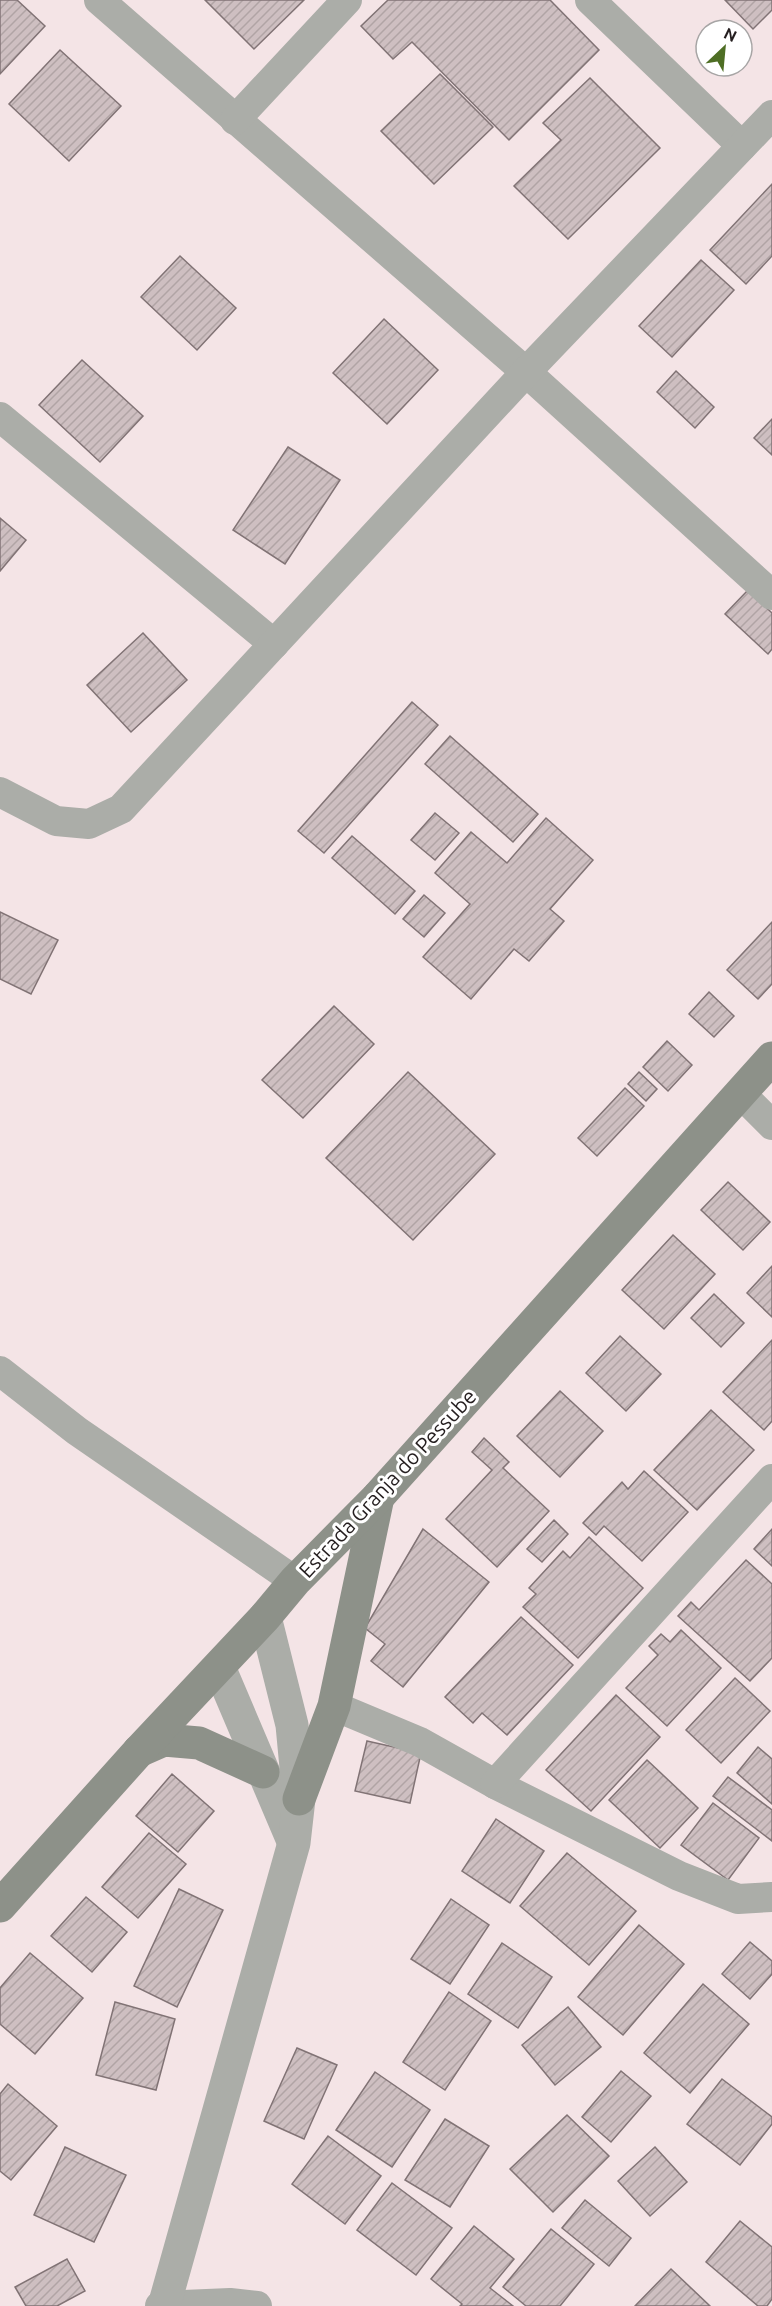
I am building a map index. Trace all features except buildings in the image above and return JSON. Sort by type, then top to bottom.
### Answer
[{"type":"main road","name":"Estrada Granja do Pessube","points":[[0,1906],[139,1751],[265,1617],[295,1581],[378,1497],[772,1058]]},
{"type":"main road","points":[[299,1799],[333,1706],[378,1497]]},
{"type":"main road","points":[[139,1751],[164,1740],[199,1743],[263,1772]]},
{"type":"street","points":[[99,0],[526,372],[772,595]]},
{"type":"street","points":[[235,120],[347,0]]},
{"type":"street","points":[[590,0],[742,146]]},
{"type":"street","points":[[0,792],[56,821],[89,824],[121,809],[526,372],[772,115]]},
{"type":"street","points":[[0,417],[274,645]]},
{"type":"street","points":[[740,1093],[772,1125]]},
{"type":"street","points":[[0,1371],[77,1431],[295,1581]]},
{"type":"street","points":[[495,1784],[772,1479]]},
{"type":"street","points":[[257,2306],[163,2305],[294,1843],[299,1799],[292,1725],[265,1617]]},
{"type":"street","points":[[219,1667],[294,1843]]},
{"type":"street","points":[[333,1706],[420,1742],[495,1784],[679,1876],[738,1899],[772,1898]]}]
